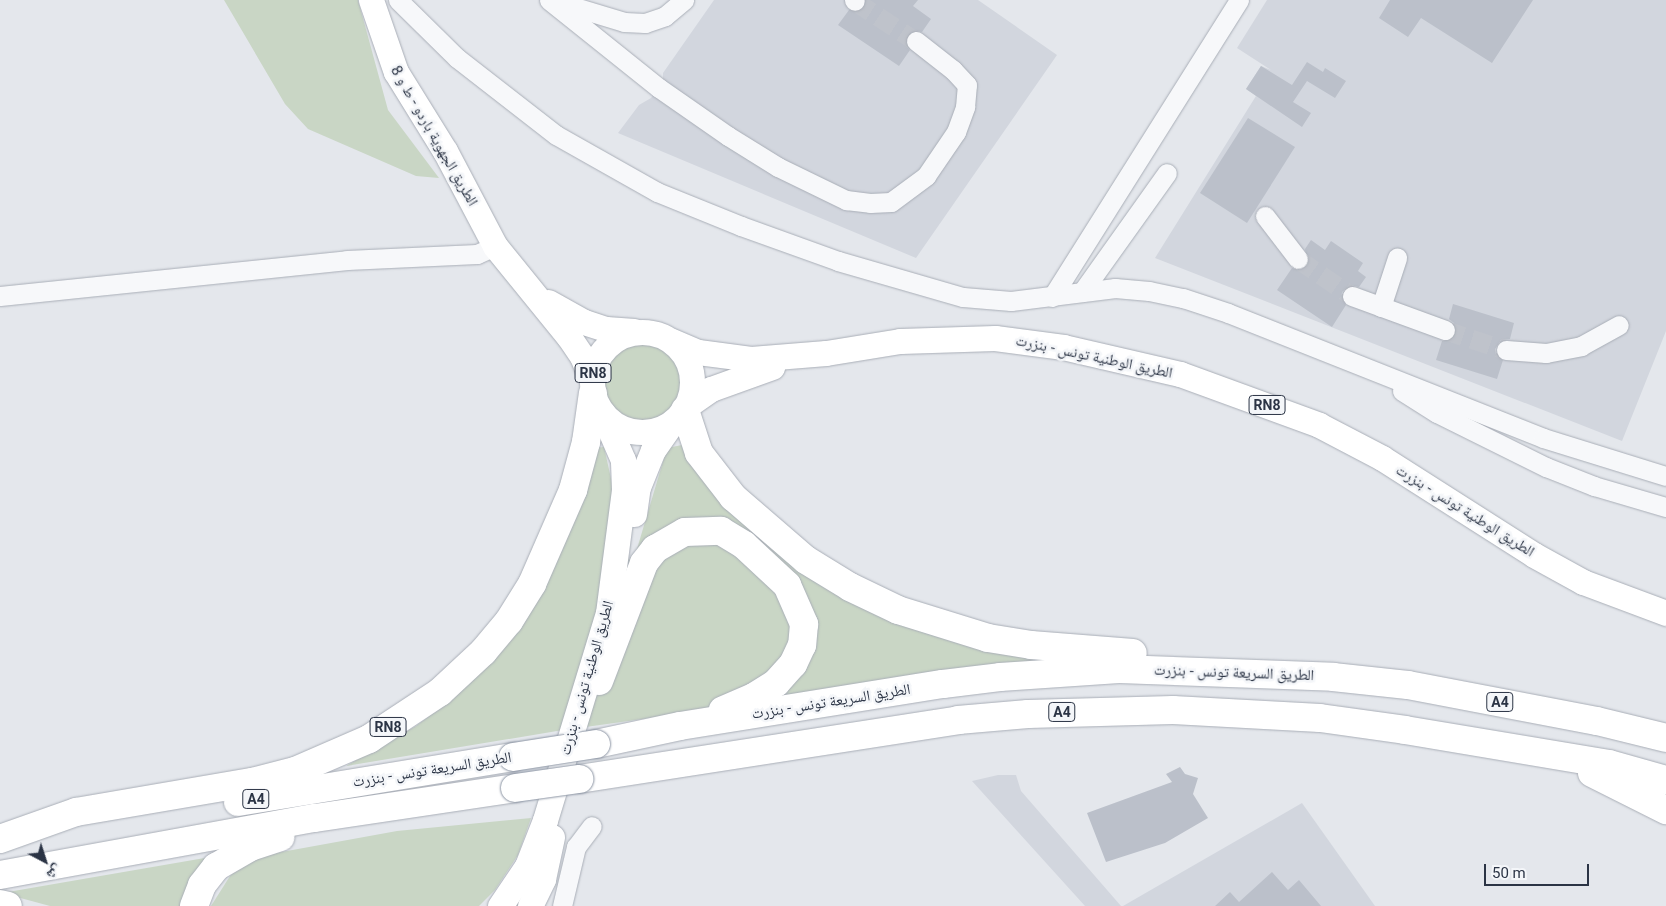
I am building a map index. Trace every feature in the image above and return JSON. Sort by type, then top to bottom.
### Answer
[{"type":"highway","name":"RN8","points":[[0,840],[76,812],[252,782],[295,771],[370,740],[440,692],[483,652],[509,621],[532,584],[573,490],[586,442],[595,396]]},
{"type":"highway","points":[[681,413],[708,469],[766,529],[843,583],[898,610],[988,638],[1031,645],[1201,659],[1333,677]]},
{"type":"highway","points":[[599,681],[634,584],[655,549],[685,532],[721,531],[744,545],[787,585],[804,624],[802,645],[793,664],[776,683],[754,697],[680,726]]},
{"type":"highway","name":"الطريق السريعة تونس - بنزرت","points":[[0,840],[596,744],[680,726],[1009,676],[1119,669],[1333,677],[1408,685],[1490,700],[1666,738]]},
{"type":"highway","name":"الطريق السريعة تونس - بنزرت","points":[[0,875],[305,819],[422,803],[958,720],[1101,711],[1248,712],[1320,718],[1609,764],[1666,780]]},
{"type":"highway","points":[[1546,755],[1603,778],[1666,810]]},
{"type":"highway","points":[[194,906],[202,886],[216,867],[250,847],[422,803]]},
{"type":"highway","points":[[0,904],[8,906]]},
{"type":"main road","name":"الطريق الجهوية باردو - ط و 8","points":[[371,0],[396,72],[445,150],[495,246],[582,356],[595,396]]},
{"type":"main road","name":"الطريق الجهوية باردو - ط و 8","points":[[530,289],[560,311],[584,322],[606,329],[638,332]]},
{"type":"main road","name":"الطريق الوطنية تونس - بنزرت","points":[[638,332],[656,333],[698,352],[723,358],[826,353]]},
{"type":"main road","name":"RN8","points":[[595,396],[594,367],[605,348],[623,335],[638,332]]},
{"type":"main road","name":"الطريق الوطنية تونس - بنزرت","points":[[595,396],[626,430],[657,430],[711,389],[744,375],[826,353],[900,341],[995,338],[1063,347],[1180,374],[1319,425],[1382,458],[1534,555],[1583,582],[1666,613]]},
{"type":"main road","name":"الطريق الوطنية تونس - بنزرت","points":[[515,906],[536,873],[557,819],[599,681],[617,614],[638,487],[653,450],[681,413],[692,391],[691,370],[683,351],[672,341]]},
{"type":"main road","name":"الطريق الوطنية تونس - بنزرت","points":[[500,906],[527,866],[545,820],[608,613],[624,490],[623,460],[595,396]]},
{"type":"main road","points":[[530,906],[543,879],[557,819]]},
{"type":"street","points":[[550,0],[580,5],[624,22],[645,23],[665,16],[684,0]]},
{"type":"street","points":[[550,0],[659,88],[728,136],[778,167],[846,200],[870,203],[891,202],[926,176],[956,132],[965,107],[967,85],[954,70],[916,42]]},
{"type":"street","points":[[1052,296],[1239,0]]},
{"type":"street","points":[[379,27],[402,1],[457,58],[556,135],[657,192],[741,226],[912,284],[972,297],[1011,300],[1082,292],[1140,290],[1183,298],[1228,313],[1543,438],[1666,476]]},
{"type":"street","points":[[1082,292],[1167,174]]},
{"type":"street","points":[[1265,216],[1298,259]]},
{"type":"street","points":[[0,296],[347,260],[477,254],[495,246]]},
{"type":"street","points":[[1381,307],[1398,258]]},
{"type":"street","points":[[1352,296],[1445,330]]},
{"type":"street","points":[[1506,350],[1546,353],[1582,346],[1619,325]]},
{"type":"street","points":[[1381,375],[1437,413],[1546,467],[1594,486],[1666,507]]},
{"type":"street","points":[[1594,486],[1603,458]]},
{"type":"street","points":[[562,906],[576,847],[592,826]]},
{"type":"shaded area","points":[[714,0],[978,0],[1057,55],[916,258],[618,133],[639,105],[651,98],[663,83],[663,73]]},
{"type":"shaded area","points":[[1267,0],[1666,0],[1666,331],[1622,441],[1155,258],[1256,96],[1246,89],[1261,66],[1271,70],[1237,48]]},
{"type":"shaded area","points":[[998,775],[1016,775],[1021,791],[1121,906],[1085,906],[972,781]]},
{"type":"shaded area","points":[[1302,803],[1375,906],[1123,906]]},
{"type":"green space","points":[[224,0],[358,0],[388,110],[439,178],[416,176],[308,129],[285,104]]},
{"type":"green space","points":[[642,343],[657,346],[670,354],[678,367],[681,382],[678,397],[670,410],[657,418],[642,421],[627,418],[614,410],[606,397],[603,382],[606,367],[614,354],[627,346]]},
{"type":"green space","points":[[682,445],[698,469],[789,554],[1065,660],[557,731],[346,766],[416,726],[453,698],[593,448],[604,447],[614,492],[606,561],[634,559],[667,448]]},
{"type":"green space","points":[[531,818],[518,855],[495,890],[479,906],[211,906],[230,876],[245,862],[276,853],[397,831]]},
{"type":"green space","points":[[222,855],[191,906],[50,906],[2,893]]},
{"type":"building","points":[[866,0],[918,0],[913,6],[931,19],[922,32],[912,30],[907,34],[905,45],[910,50],[899,66],[838,25],[849,10],[863,9]]},
{"type":"building","points":[[1390,0],[1533,0],[1492,63],[1421,18],[1408,37],[1379,18]]},
{"type":"building","points":[[1307,62],[1323,72],[1325,68],[1346,81],[1335,98],[1307,81],[1293,102],[1311,113],[1302,127],[1246,89],[1261,66],[1292,85]]},
{"type":"building","points":[[1248,118],[1295,147],[1247,223],[1200,193]]},
{"type":"building","points":[[1311,240],[1325,250],[1331,241],[1363,263],[1358,271],[1366,277],[1359,287],[1350,285],[1342,292],[1341,298],[1346,305],[1332,327],[1277,290],[1292,268],[1300,270],[1308,264],[1305,249]]},
{"type":"building","points":[[1453,304],[1514,323],[1510,339],[1501,340],[1495,349],[1496,355],[1503,360],[1497,379],[1436,360],[1442,341],[1452,339],[1456,333],[1454,323],[1449,319]]},
{"type":"building","points":[[1180,767],[1185,774],[1198,778],[1193,794],[1208,818],[1165,843],[1106,862],[1087,813],[1172,782],[1166,774]]},
{"type":"building","points":[[1272,872],[1288,890],[1299,880],[1321,906],[1215,906],[1230,892],[1239,902]]},
{"type":"tunnel","points":[[855,1],[916,41]]},
{"type":"tunnel","points":[[1298,259],[1352,296]]},
{"type":"tunnel","points":[[1445,330],[1506,350]]}]
